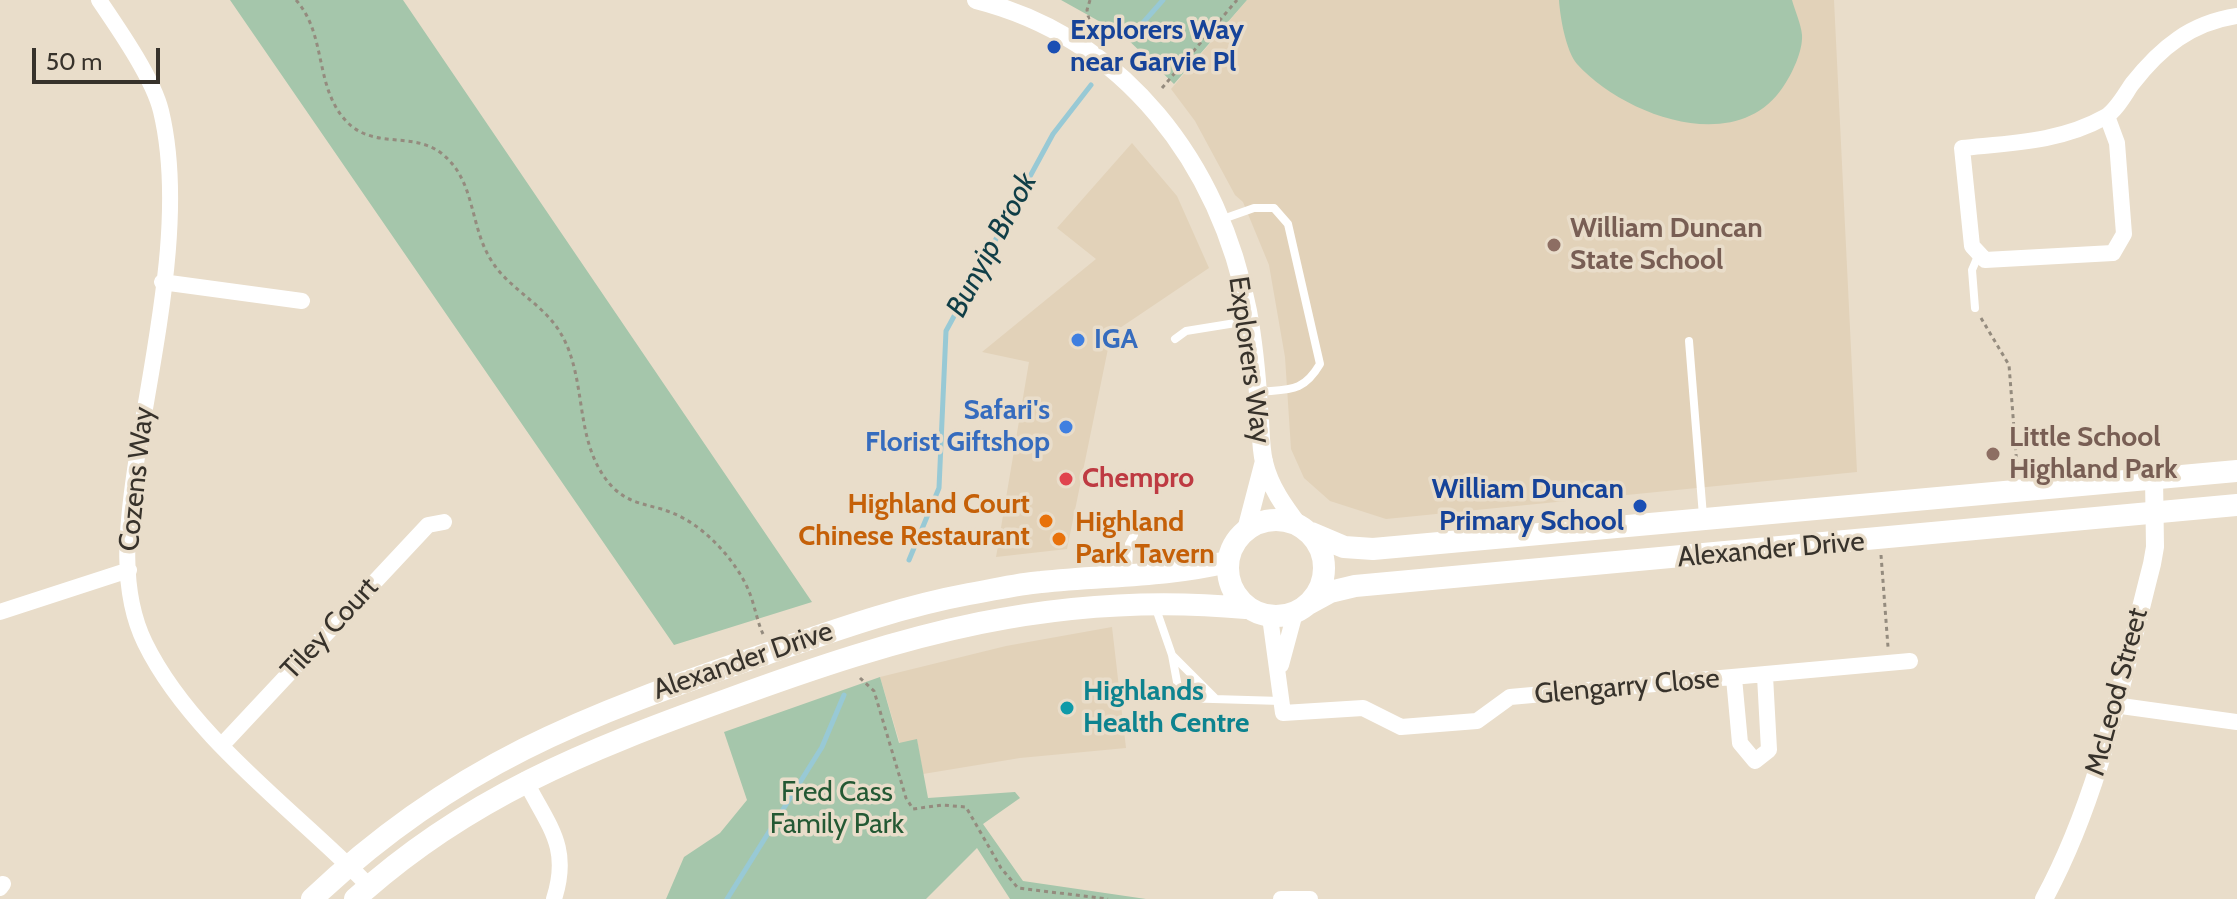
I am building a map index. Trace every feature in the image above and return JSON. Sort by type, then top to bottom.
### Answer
[{"type":"main road","name":"Alexander Drive","points":[[1305,530],[1344,547],[1373,549],[2237,471]]},
{"type":"main road","points":[[1860,503],[1905,510],[1959,509],[1964,520],[1943,534]]},
{"type":"main road","name":"Alexander Drive","points":[[1302,609],[1330,592],[1355,586],[2155,515],[2237,505]]},
{"type":"main road","points":[[1278,520],[1305,530],[1321,548],[1324,565],[1319,591],[1302,609],[1270,617],[1246,608],[1231,588],[1227,562],[1235,542],[1246,530],[1278,520]]},
{"type":"main road","name":"Alexander Drive","points":[[312,899],[348,865],[432,800],[514,752],[575,722],[858,621],[965,595],[1039,582],[1195,570],[1227,562]]},
{"type":"main road","name":"Alexander Drive","points":[[362,893],[430,837],[525,780],[609,742],[892,642],[976,622],[1057,608],[1153,601],[1246,608]]},
{"type":"street","name":"Cozens Way","points":[[99,0],[122,34],[160,108],[170,173],[169,238],[126,532],[129,570],[144,641],[174,690],[222,745],[348,865],[362,893]]},
{"type":"street","name":"Explorers Way","points":[[976,0],[1011,10],[1083,45],[1121,74],[1162,117],[1190,157],[1219,220],[1237,271],[1249,321],[1264,461],[1276,494],[1305,530]]},
{"type":"street","points":[[2107,116],[2117,143],[2124,234],[2113,253],[1985,260],[1978,256],[1972,246],[1962,148],[2048,139],[2107,116],[2155,58],[2179,36],[2196,25],[2237,16]]},
{"type":"street","points":[[162,282],[302,301]]},
{"type":"street","name":"Explorers Way","points":[[1246,530],[1264,461]]},
{"type":"street","name":"McLeod Street","points":[[2044,899],[2082,814],[2152,564],[2154,477]]},
{"type":"street","name":"Tiley Court","points":[[222,745],[428,525],[444,522]]},
{"type":"street","points":[[0,612],[129,570]]},
{"type":"street","points":[[1278,675],[1302,609]]},
{"type":"street","points":[[1270,617],[1282,701]]},
{"type":"street","name":"Glengarry Close","points":[[1282,701],[1283,713],[1363,708],[1401,727],[1477,721],[1510,697],[1910,661]]},
{"type":"street","name":"Glengarry Close","points":[[1734,678],[1740,743],[1755,761],[1769,750],[1765,676]]},
{"type":"street","points":[[2114,705],[2237,722]]},
{"type":"street","points":[[525,780],[562,857],[562,873],[554,899]]},
{"type":"street","points":[[1281,899],[1310,899]]},
{"type":"lane","points":[[1219,220],[1254,208],[1274,208],[1288,224],[1320,364],[1310,380],[1300,388],[1258,392]]},
{"type":"lane","points":[[1975,308],[1972,270],[1978,256]]},
{"type":"lane","points":[[1175,339],[1186,331],[1249,321]]},
{"type":"lane","points":[[1689,341],[1703,519]]},
{"type":"lane","points":[[1128,577],[1129,544],[1134,535]]},
{"type":"lane","points":[[1153,601],[1172,655],[1180,698],[1282,701]]},
{"type":"lane","points":[[1172,655],[1217,700]]},
{"type":"path","points":[[296,0],[308,16],[326,87],[343,119],[368,137],[438,150],[460,174],[491,261],[560,331],[573,367],[589,447],[608,482],[634,504],[682,517],[710,538],[742,577],[771,652]]},
{"type":"path","points":[[1083,45],[1093,27],[1087,10],[1090,0]]},
{"type":"path","points":[[1162,88],[1237,0]]},
{"type":"path","points":[[1975,308],[2009,365],[2017,467]]},
{"type":"path","points":[[1881,555],[1889,663]]},
{"type":"path","points":[[860,678],[874,691],[906,798],[913,809],[942,805],[966,807],[1001,868],[1018,888],[1108,899]]},
{"type":"shaded area","name":"William Duncan State School","points":[[1247,0],[1834,0],[1857,472],[1386,519],[1330,501],[1304,478],[1291,449],[1285,357],[1269,265],[1243,202],[1235,195],[1195,121],[1171,89]]},
{"type":"shaded area","points":[[1132,143],[1177,196],[1209,268],[1111,334],[1067,549],[996,557],[1029,362],[982,352],[1096,259],[1057,228]]},
{"type":"shaded area","points":[[1112,627],[1126,748],[1020,758],[923,774],[917,740],[900,744],[880,677],[1006,646]]},
{"type":"green space","points":[[230,0],[403,0],[812,602],[674,645]]},
{"type":"green space","points":[[1061,0],[1247,0],[1174,84],[1122,34]]},
{"type":"green space","points":[[1559,0],[1792,0],[1801,31],[1801,48],[1783,87],[1763,108],[1738,120],[1710,124],[1680,121],[1651,113],[1623,99],[1597,83],[1577,64],[1567,43]]},
{"type":"green space","name":"Fred Cass Family Park","points":[[880,677],[899,743],[917,739],[928,798],[1015,792],[1020,798],[983,824],[1023,881],[1146,899],[1010,899],[977,848],[926,899],[666,899],[684,857],[720,833],[747,800],[724,732]]},
{"type":"waterway","name":"Bunyip Brook","points":[[1133,34],[1163,0]]},
{"type":"waterway","name":"Bunyip Brook","points":[[909,560],[939,488],[946,331],[1053,134],[1091,85]]},
{"type":"waterway","name":"Bunyip Brook","points":[[727,899],[822,747],[844,695]]},
{"type":"place","name":"Explorers Way near Garvie Pl","points":[[1054,47]]},
{"type":"place","name":"William Duncan State School","points":[[1554,245]]},
{"type":"place","name":"IGA","points":[[1078,340]]},
{"type":"place","name":"Safari's Florist Giftshop","points":[[1066,427]]},
{"type":"place","name":"Little School Highland Park","points":[[1993,454]]},
{"type":"place","name":"Chempro","points":[[1066,479]]},
{"type":"place","name":"William Duncan Primary School","points":[[1640,506]]},
{"type":"place","name":"Highland Court Chinese Restaurant","points":[[1046,521]]},
{"type":"place","name":"Highland Park Tavern","points":[[1059,539]]},
{"type":"place","name":"Highlands Health Centre","points":[[1067,708]]}]
